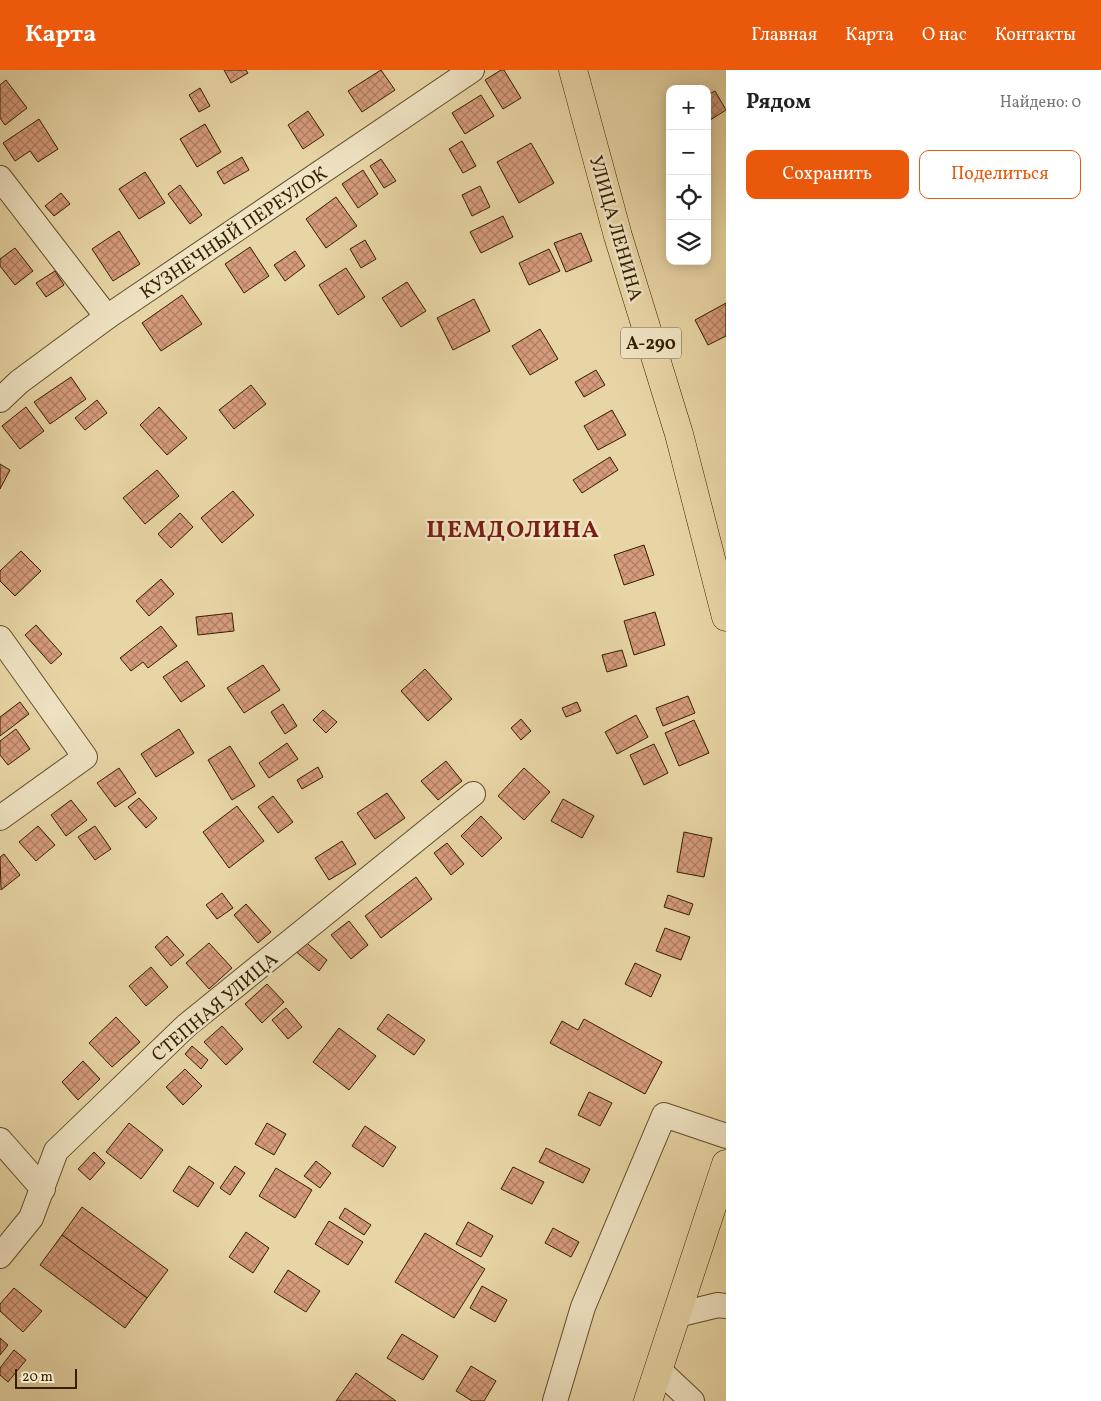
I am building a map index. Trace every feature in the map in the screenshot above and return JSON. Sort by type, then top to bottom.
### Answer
[{"type":"highway","name":"УЛИЦА ЛЕНИНА","points":[[573,70],[618,236],[679,434],[726,617]]},
{"type":"highway","points":[[648,1401],[725,1174]]},
{"type":"street","name":"КУЗНЕЧНЫЙ ПЕРЕУЛОК","points":[[0,400],[18,382],[108,317],[472,70]]},
{"type":"street","points":[[0,178],[108,317]]},
{"type":"street","points":[[0,638],[85,757],[0,818]]},
{"type":"street","name":"СТЕПНАЯ УЛИЦА","points":[[0,1256],[31,1218],[56,1151],[187,1025],[473,794]]},
{"type":"street","points":[[556,1401],[583,1307],[664,1115],[726,1136]]},
{"type":"street","points":[[0,1140],[43,1189]]},
{"type":"street","points":[[677,1315],[718,1305],[726,1306]]},
{"type":"street","points":[[659,1370],[692,1401]]},
{"type":"building","points":[[224,70],[246,70],[248,73],[231,83]]},
{"type":"building","points":[[381,70],[395,90],[362,112],[348,91]]},
{"type":"building","points":[[504,70],[521,98],[503,109],[485,80]]},
{"type":"building","points":[[6,80],[27,108],[5,125],[0,118],[0,85]]},
{"type":"building","points":[[200,88],[210,106],[199,112],[189,95]]},
{"type":"building","points":[[715,91],[726,110],[711,119],[711,93]]},
{"type":"building","points":[[481,95],[494,116],[465,134],[452,113]]},
{"type":"building","points":[[308,111],[324,135],[303,149],[288,125]]},
{"type":"building","points":[[39,119],[58,149],[38,162],[30,151],[15,161],[3,143]]},
{"type":"building","points":[[205,124],[221,152],[197,167],[180,139]]},
{"type":"building","points":[[462,141],[476,166],[463,173],[449,149]]},
{"type":"building","points":[[531,143],[554,183],[519,203],[497,162]]},
{"type":"building","points":[[242,157],[249,170],[224,184],[217,172]]},
{"type":"building","points":[[381,159],[396,181],[384,188],[370,166]]},
{"type":"building","points":[[363,170],[378,194],[358,208],[342,184]]},
{"type":"building","points":[[145,172],[165,203],[139,219],[119,189]]},
{"type":"building","points":[[180,185],[202,215],[190,224],[168,194]]},
{"type":"building","points":[[480,186],[490,207],[472,216],[462,195]]},
{"type":"building","points":[[61,193],[70,204],[54,216],[45,206]]},
{"type":"building","points":[[336,197],[357,226],[326,248],[306,219]]},
{"type":"building","points":[[503,216],[513,237],[481,253],[470,232]]},
{"type":"building","points":[[119,231],[140,264],[113,281],[92,249]]},
{"type":"building","points":[[581,233],[592,261],[566,272],[554,243]]},
{"type":"building","points":[[365,240],[376,259],[361,268],[350,249]]},
{"type":"building","points":[[250,247],[269,276],[244,293],[225,264]]},
{"type":"building","points":[[15,248],[33,271],[15,285],[0,266],[0,259]]},
{"type":"building","points":[[549,249],[560,271],[529,285],[519,263]]},
{"type":"building","points":[[295,251],[305,266],[285,281],[274,265]]},
{"type":"building","points":[[346,268],[365,297],[338,315],[319,285]]},
{"type":"building","points":[[55,271],[64,285],[46,297],[36,283]]},
{"type":"building","points":[[407,282],[426,311],[401,327],[382,298]]},
{"type":"building","points":[[182,295],[202,324],[161,351],[142,323]]},
{"type":"building","points":[[474,299],[490,331],[453,350],[437,318]]},
{"type":"building","points":[[726,303],[726,336],[708,345],[695,320]]},
{"type":"building","points":[[540,329],[558,359],[530,375],[512,346]]},
{"type":"building","points":[[596,370],[605,385],[584,397],[575,382]]},
{"type":"building","points":[[71,377],[86,399],[50,424],[34,402]]},
{"type":"building","points":[[251,385],[266,404],[234,429],[219,410]]},
{"type":"building","points":[[97,400],[107,413],[85,430],[75,418]]},
{"type":"building","points":[[26,407],[44,431],[20,449],[2,426]]},
{"type":"building","points":[[159,407],[187,438],[167,455],[140,425]]},
{"type":"building","points":[[612,410],[626,435],[598,450],[584,426]]},
{"type":"building","points":[[610,457],[618,470],[582,493],[573,480]]},
{"type":"building","points":[[0,464],[10,470],[0,489]]},
{"type":"building","points":[[157,470],[179,496],[145,524],[123,498]]},
{"type":"building","points":[[233,491],[254,515],[222,543],[201,518]]},
{"type":"building","points":[[180,513],[193,527],[171,548],[158,534]]},
{"type":"building","points":[[644,545],[654,575],[624,585],[614,555]]},
{"type":"building","points":[[21,551],[41,571],[15,596],[0,581],[0,571]]},
{"type":"building","points":[[161,579],[174,594],[149,616],[136,601]]},
{"type":"building","points":[[655,612],[665,645],[634,655],[624,621]]},
{"type":"building","points":[[232,613],[234,631],[198,635],[196,617]]},
{"type":"building","points":[[36,625],[62,654],[51,664],[25,635]]},
{"type":"building","points":[[161,626],[177,646],[148,668],[143,662],[131,671],[120,658]]},
{"type":"building","points":[[622,650],[627,666],[607,672],[602,655]]},
{"type":"building","points":[[187,661],[205,686],[181,702],[163,677]]},
{"type":"building","points":[[263,665],[280,690],[244,713],[227,688]]},
{"type":"building","points":[[425,669],[452,699],[428,721],[401,691]]},
{"type":"building","points":[[688,696],[695,713],[663,726],[656,708]]},
{"type":"building","points":[[20,702],[29,714],[0,736],[0,717]]},
{"type":"building","points":[[577,702],[581,711],[566,717],[562,708]]},
{"type":"building","points":[[283,704],[297,726],[285,734],[271,712]]},
{"type":"building","points":[[323,710],[337,722],[326,733],[313,720]]},
{"type":"building","points":[[636,715],[648,737],[617,754],[605,732]]},
{"type":"building","points":[[521,719],[531,731],[521,740],[511,728]]},
{"type":"building","points":[[694,720],[709,753],[679,766],[665,733]]},
{"type":"building","points":[[16,729],[30,749],[8,765],[0,755],[0,741]]},
{"type":"building","points":[[179,729],[194,753],[156,777],[141,754]]},
{"type":"building","points":[[287,743],[298,759],[269,778],[259,763]]},
{"type":"building","points":[[654,744],[668,773],[644,785],[630,755]]},
{"type":"building","points":[[230,746],[255,786],[232,800],[208,760]]},
{"type":"building","points":[[446,761],[462,781],[438,800],[421,781]]},
{"type":"building","points":[[318,767],[323,777],[302,789],[297,780]]},
{"type":"building","points":[[119,768],[136,793],[115,807],[97,783]]},
{"type":"building","points":[[524,768],[550,792],[524,820],[498,796]]},
{"type":"building","points":[[387,793],[405,818],[375,839],[357,813]]},
{"type":"building","points":[[273,796],[293,822],[278,833],[258,807]]},
{"type":"building","points":[[139,798],[157,818],[146,828],[128,807]]},
{"type":"building","points":[[563,799],[594,816],[582,838],[551,821]]},
{"type":"building","points":[[71,800],[87,820],[66,836],[51,815]]},
{"type":"building","points":[[237,806],[264,841],[229,868],[203,832]]},
{"type":"building","points":[[481,816],[502,838],[482,857],[461,836]]},
{"type":"building","points":[[38,826],[55,845],[36,861],[19,842]]},
{"type":"building","points":[[95,826],[111,849],[95,860],[78,837]]},
{"type":"building","points":[[684,832],[712,838],[704,877],[677,872]]},
{"type":"building","points":[[342,841],[356,864],[329,880],[315,858]]},
{"type":"building","points":[[447,843],[464,864],[451,875],[434,853]]},
{"type":"building","points":[[4,854],[20,875],[1,890],[0,857]]},
{"type":"building","points":[[416,877],[432,899],[381,938],[365,916]]},
{"type":"building","points":[[222,893],[233,908],[217,919],[206,905]]},
{"type":"building","points":[[668,895],[693,904],[689,915],[664,907]]},
{"type":"building","points":[[246,904],[271,932],[258,943],[234,915]]},
{"type":"building","points":[[349,921],[368,945],[351,959],[331,935]]},
{"type":"building","points":[[665,928],[690,937],[681,960],[656,951]]},
{"type":"building","points":[[167,936],[184,955],[171,966],[155,947]]},
{"type":"building","points":[[303,940],[327,960],[319,971],[294,950]]},
{"type":"building","points":[[209,943],[232,968],[209,989],[186,963]]},
{"type":"building","points":[[635,963],[661,975],[651,997],[625,984]]},
{"type":"building","points":[[151,967],[168,987],[146,1006],[129,986]]},
{"type":"building","points":[[267,984],[284,1002],[262,1023],[245,1004]]},
{"type":"building","points":[[286,1008],[302,1027],[288,1039],[272,1020]]},
{"type":"building","points":[[388,1014],[425,1040],[414,1055],[377,1029]]},
{"type":"building","points":[[116,1017],[140,1042],[112,1067],[89,1043]]},
{"type":"building","points":[[584,1019],[662,1062],[645,1094],[550,1043],[562,1021],[578,1030]]},
{"type":"building","points":[[222,1026],[243,1049],[226,1065],[204,1042]]},
{"type":"building","points":[[339,1028],[376,1056],[349,1090],[313,1062]]},
{"type":"building","points":[[192,1046],[208,1060],[201,1069],[185,1054]]},
{"type":"building","points":[[83,1061],[100,1079],[78,1100],[62,1082]]},
{"type":"building","points":[[185,1069],[202,1086],[183,1105],[166,1087]]},
{"type":"building","points":[[589,1092],[612,1103],[600,1126],[578,1115]]},
{"type":"building","points":[[129,1123],[163,1150],[141,1179],[106,1152]]},
{"type":"building","points":[[267,1123],[286,1134],[274,1155],[255,1144]]},
{"type":"building","points":[[365,1126],[396,1147],[383,1167],[352,1146]]},
{"type":"building","points":[[546,1148],[590,1169],[583,1183],[539,1162]]},
{"type":"building","points":[[94,1152],[105,1163],[90,1180],[78,1169]]},
{"type":"building","points":[[316,1161],[331,1173],[320,1188],[304,1176]]},
{"type":"building","points":[[189,1166],[214,1183],[198,1207],[173,1191]]},
{"type":"building","points":[[235,1166],[245,1173],[230,1195],[220,1188]]},
{"type":"building","points":[[513,1167],[544,1182],[532,1204],[501,1189]]},
{"type":"building","points":[[276,1168],[312,1190],[295,1218],[259,1196]]},
{"type":"building","points":[[82,1207],[168,1270],[147,1298],[62,1235]]},
{"type":"building","points":[[345,1208],[371,1225],[364,1235],[339,1218]]},
{"type":"building","points":[[329,1221],[363,1242],[348,1265],[315,1244]]},
{"type":"building","points":[[468,1222],[493,1236],[481,1257],[456,1244]]},
{"type":"building","points":[[553,1228],[579,1242],[571,1257],[545,1243]]},
{"type":"building","points":[[246,1232],[269,1248],[253,1273],[229,1257]]},
{"type":"building","points":[[425,1233],[485,1269],[454,1318],[395,1282]]},
{"type":"building","points":[[62,1235],[147,1298],[125,1328],[40,1265]]},
{"type":"building","points":[[288,1270],[320,1291],[306,1312],[274,1292]]},
{"type":"building","points":[[482,1286],[507,1300],[495,1322],[470,1308]]},
{"type":"building","points":[[14,1288],[42,1311],[23,1332],[0,1311],[0,1304]]},
{"type":"building","points":[[402,1334],[438,1356],[423,1380],[387,1358]]},
{"type":"building","points":[[0,1338],[8,1345],[0,1355]]},
{"type":"building","points":[[14,1350],[26,1360],[8,1382],[0,1375],[0,1368]]},
{"type":"building","points":[[471,1366],[496,1381],[484,1401],[472,1401],[456,1391]]},
{"type":"building","points":[[356,1373],[396,1401],[336,1401]]},
{"type":"district","name":"ЦЕМДОЛИНА","points":[[513,529]]}]
